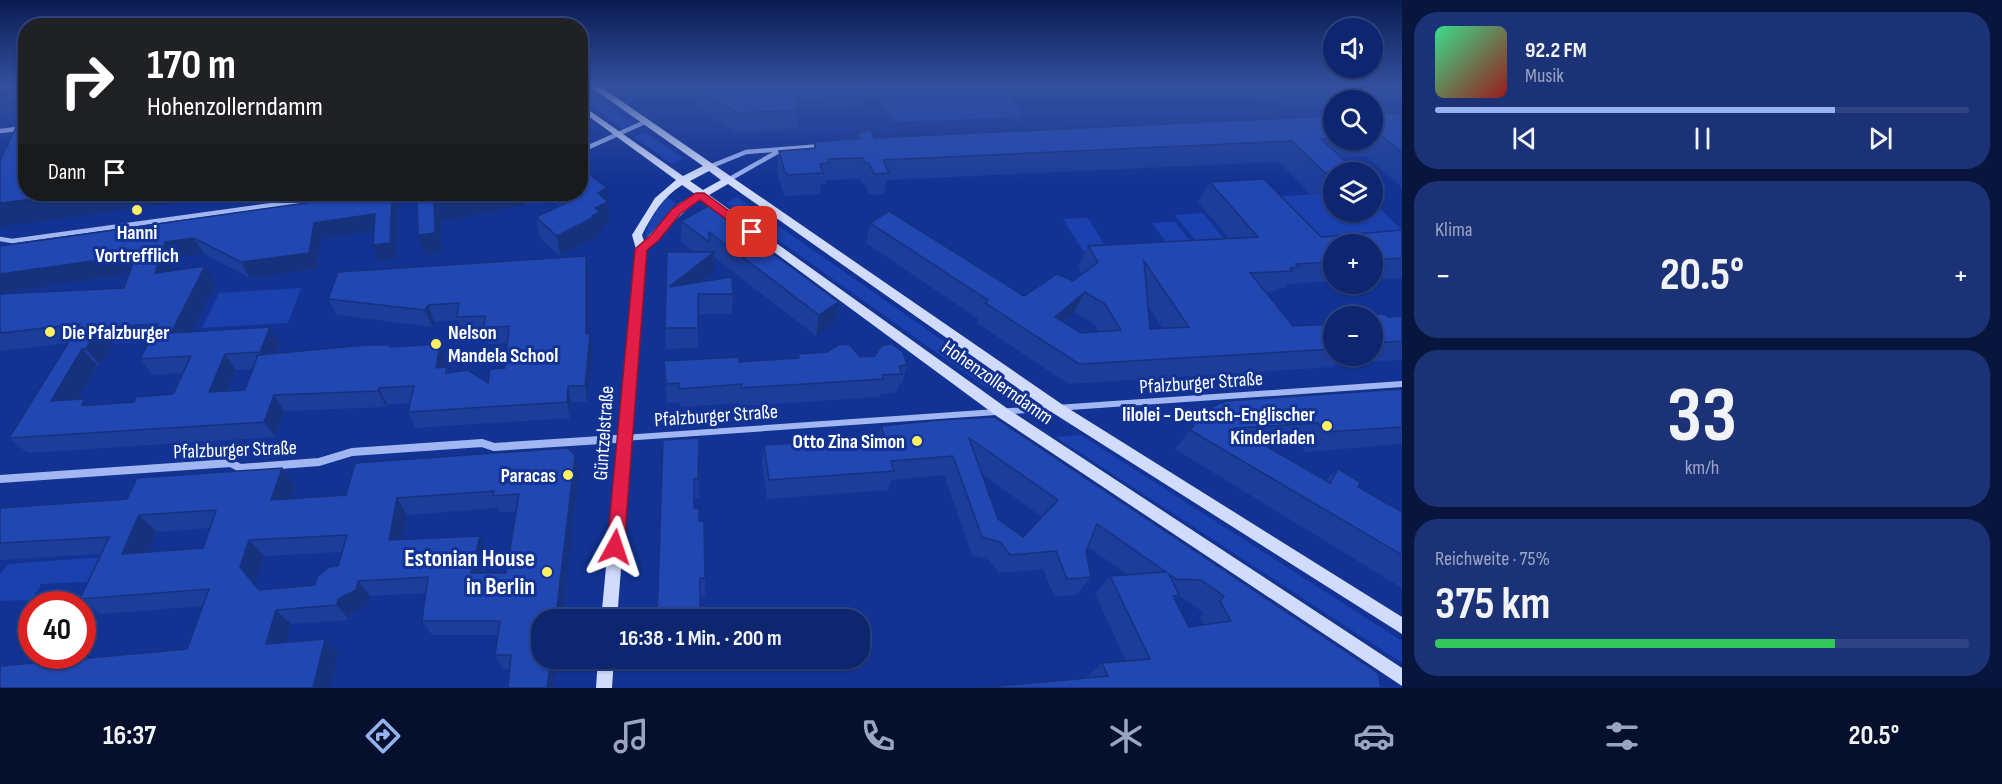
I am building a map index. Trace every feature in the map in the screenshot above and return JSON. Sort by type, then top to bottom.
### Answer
[{"type":"main road","name":"Hohenzollerndamm","points":[[595,117],[1003,413],[1402,678]]},
{"type":"main road","name":"Hohenzollerndamm","points":[[638,117],[1058,409],[1402,626]]},
{"type":"main road","name":"Güntzelstraße","points":[[610,609],[641,249],[637,235],[649,210],[663,192],[681,180],[709,167]]},
{"type":"main road","points":[[641,249],[655,237],[676,211],[728,180]]},
{"type":"main road","points":[[604,688],[605,669]]},
{"type":"street","points":[[588,147],[645,122]]},
{"type":"street","points":[[0,131],[17,129]]},
{"type":"street","points":[[13,136],[17,129]]},
{"type":"street","points":[[709,167],[746,152],[764,148],[779,151],[831,144]]},
{"type":"street","points":[[728,180],[746,167],[772,158],[779,151]]},
{"type":"street","points":[[0,239],[12,241],[307,201]]},
{"type":"street","name":"Pfalzburger Straße","points":[[0,479],[231,463],[240,468],[319,462],[361,451],[482,442],[494,447],[1402,384]]},
{"type":"shaded area","points":[[607,117],[624,117],[634,124],[622,128]]},
{"type":"shaded area","points":[[890,117],[1020,117],[892,122]]},
{"type":"shaded area","points":[[645,132],[683,158],[672,164],[634,137]]},
{"type":"shaded area","points":[[1323,194],[1323,222],[1383,222],[1383,212],[1402,230],[1402,236],[1323,234],[1323,241],[1293,243],[1252,198]]},
{"type":"shaded area","points":[[667,197],[676,203],[648,237],[644,238],[651,219]]},
{"type":"shaded area","points":[[737,197],[1005,384],[985,387],[726,203]]},
{"type":"shaded area","points":[[1203,213],[1231,248],[1202,249],[1175,215]]},
{"type":"shaded area","points":[[1088,218],[1108,250],[1083,251],[1063,219]]},
{"type":"shaded area","points":[[1175,222],[1194,247],[1170,248],[1152,223]]},
{"type":"shaded area","points":[[301,288],[288,323],[202,328],[219,293]]},
{"type":"shaded area","points":[[1081,435],[1402,641],[1402,663],[1056,437]]},
{"type":"shaded area","points":[[118,556],[106,581],[41,584],[37,591],[18,591],[18,600],[0,601],[0,575],[8,564]]},
{"type":"building","points":[[1323,117],[1323,139],[1321,139],[1323,150],[1333,150],[1346,162],[1323,162],[1323,171],[1292,141],[883,160],[889,173],[874,174],[869,163],[865,163],[863,158],[828,159],[829,163],[820,164],[823,173],[789,175],[785,172],[779,151],[816,148],[814,142],[860,138],[858,133],[871,129],[874,138]]},
{"type":"building","points":[[1383,117],[1402,117],[1402,153],[1383,137]]},
{"type":"building","points":[[17,125],[18,201],[0,203],[0,161]]},
{"type":"building","points":[[588,173],[607,188],[598,193],[608,202],[595,208],[600,212],[557,236],[536,217],[570,201],[588,201]]},
{"type":"building","points":[[1264,179],[1323,237],[1323,263],[1296,264],[1299,267],[1290,268],[1292,271],[1250,273],[1293,326],[1323,325],[1323,350],[1079,364],[985,303],[988,300],[870,223],[889,211],[1024,296],[1057,274],[1073,281],[1098,262],[1088,246],[1258,237],[1210,182]],"holes":[[[1144,261],[1189,327],[1150,329]],[[1085,292],[1105,304],[1121,330],[1081,333],[1055,317]]]},
{"type":"building","points":[[320,201],[392,201],[390,243],[373,245],[375,214],[314,223],[309,253],[241,262],[194,238],[165,242],[155,273],[205,266],[171,333],[270,327],[260,352],[225,354],[209,392],[245,390],[258,355],[365,345],[390,345],[390,347],[440,344],[436,368],[447,367],[446,373],[468,370],[488,383],[490,369],[505,368],[509,326],[484,328],[485,316],[457,317],[459,303],[428,305],[425,310],[328,299],[338,272],[586,256],[586,334],[590,334],[585,386],[568,386],[567,402],[408,412],[414,386],[379,388],[378,391],[274,395],[264,422],[9,438],[80,324],[0,333],[0,294],[124,288],[136,255],[0,274],[0,246]],"holes":[[[158,324],[140,359],[191,356],[173,394],[136,397],[134,402],[92,405],[82,405],[84,399],[51,401],[82,349],[86,349],[100,327]]]},
{"type":"building","points":[[417,201],[439,201],[434,202],[435,233],[418,235]]},
{"type":"building","points":[[708,206],[839,302],[819,315],[709,232],[709,242],[681,221]]},
{"type":"building","points":[[1402,230],[1402,258],[1383,259],[1383,234],[1356,234]]},
{"type":"building","points":[[667,252],[714,252],[669,287],[732,277],[733,294],[698,294],[698,328],[665,328]]},
{"type":"building","points":[[1383,314],[1388,317],[1402,316],[1402,341],[1383,342]]},
{"type":"building","points":[[849,344],[860,357],[875,356],[881,346],[892,344],[903,352],[907,365],[899,366],[902,374],[882,375],[884,379],[741,388],[742,384],[679,389],[679,383],[666,384],[664,361],[738,357],[739,362],[799,358],[798,354],[827,352],[838,345]]},
{"type":"building","points":[[1402,389],[1402,427],[1325,432],[1318,423],[1235,428],[1330,483],[1338,469],[1360,482],[1358,487],[1402,512],[1402,555],[1190,430],[1205,410],[1226,401]]},
{"type":"building","points":[[994,417],[1378,673],[1381,688],[977,688],[1108,676],[1102,663],[1150,659],[1110,576],[1166,572],[1097,524],[1086,551],[1091,577],[1067,579],[1056,551],[1010,555],[1000,542],[982,537],[953,456],[891,461],[894,471],[769,480],[764,445],[885,438],[881,426]],"holes":[[[969,438],[1058,500],[1023,537],[998,519]],[[1169,574],[1176,579],[1201,580],[1224,596],[1220,601],[1231,621],[1189,627],[1173,596],[1179,595]]]},
{"type":"building","points":[[699,438],[698,479],[694,479],[694,508],[699,508],[699,521],[704,521],[705,578],[700,578],[700,609],[657,609],[663,440]]},
{"type":"building","points":[[568,448],[575,455],[557,609],[531,609],[531,669],[550,669],[547,688],[508,688],[511,655],[495,655],[500,621],[422,621],[428,577],[358,581],[356,590],[338,599],[337,605],[276,610],[266,644],[325,639],[313,688],[0,688],[0,666],[18,664],[18,669],[96,669],[96,657],[187,649],[209,589],[96,598],[96,591],[84,591],[109,537],[0,543],[0,508],[127,499],[137,478],[282,468],[271,500],[346,495],[355,463]],"holes":[[[494,491],[493,496],[519,494],[506,573],[471,573],[480,536],[389,540],[397,498]],[[216,510],[203,548],[122,554],[139,515]],[[347,535],[338,566],[329,567],[317,577],[315,585],[259,590],[240,567],[249,540]]]},
{"type":"place","name":"Hanni Vortrefflich","points":[[137,210]]},
{"type":"place","name":"Die Pfalzburger","points":[[50,332]]},
{"type":"place","name":"Nelson Mandela School","points":[[436,344]]},
{"type":"place","name":"lilolei - Deutsch-Englischer Kinderladen","points":[[1327,426]]},
{"type":"place","name":"Otto Zina Simon","points":[[917,441]]},
{"type":"place","name":"Paracas","points":[[568,475]]},
{"type":"place","name":"Estonian House in Berlin","points":[[547,572]]},
{"type":"route","points":[[615,547],[637,267],[641,249],[655,237],[676,211],[700,195],[752,232]]}]
